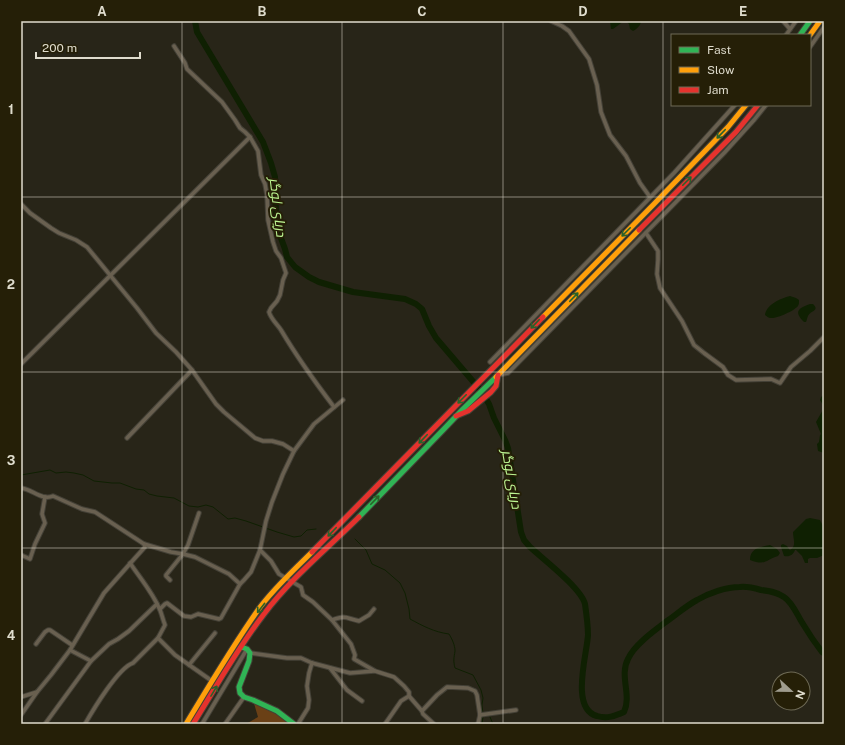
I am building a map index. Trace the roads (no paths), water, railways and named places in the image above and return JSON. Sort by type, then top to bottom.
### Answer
[{"type":"main road","points":[[801,34],[810,21]]},
{"type":"main road","points":[[811,34],[820,21]]},
{"type":"main road","points":[[186,724],[232,648],[259,609],[286,578],[654,204],[745,106]]},
{"type":"main road","points":[[193,724],[241,647],[264,614],[292,582],[338,538],[478,392],[498,375],[736,132],[757,106]]},
{"type":"main road","points":[[654,204],[660,209]]},
{"type":"main road","points":[[455,416],[468,411],[491,392],[496,386],[498,375]]},
{"type":"main road","points":[[241,647],[248,651],[249,661],[239,687],[240,693],[244,697],[277,711],[294,724]]},
{"type":"street","points":[[551,21],[569,31],[589,59],[597,85],[601,112],[610,135],[626,156],[640,183],[650,197]]},
{"type":"street","points":[[783,21],[790,29]]},
{"type":"street","points":[[787,34],[796,21]]},
{"type":"street","points":[[811,46],[824,27]]},
{"type":"street","points":[[174,46],[185,63],[187,69],[222,102],[240,128],[250,137],[258,151],[261,175],[265,184],[267,195],[268,220],[273,242],[286,274],[283,280],[280,295],[269,312],[301,363],[334,407]]},
{"type":"street","points":[[490,362],[703,142],[734,106]]},
{"type":"street","points":[[498,375],[508,373],[725,152],[765,106]]},
{"type":"street","points":[[21,364],[250,137]]},
{"type":"street","points":[[21,204],[58,233],[76,240],[87,247],[138,308],[156,333],[192,370],[220,408],[255,438],[263,441],[272,441],[283,444],[294,451]]},
{"type":"street","points":[[646,233],[658,251],[657,274],[660,288],[682,321],[694,344],[704,354],[723,367],[728,375],[736,380],[771,379],[780,383],[791,367],[824,338]]},
{"type":"street","points":[[127,438],[192,370]]},
{"type":"street","points":[[160,609],[167,604],[184,616],[191,617],[198,614],[219,619],[222,618],[240,584],[251,572],[260,550],[266,521],[279,482],[294,451],[314,424],[343,400]]},
{"type":"street","points":[[21,488],[25,488],[45,497],[49,498],[53,496],[82,509],[95,512],[144,544],[195,557],[229,574],[240,584]]},
{"type":"street","points":[[21,555],[30,559],[45,523],[42,514],[45,497]]},
{"type":"street","points":[[170,580],[166,575],[183,554],[190,540],[199,513]]},
{"type":"street","points":[[21,715],[70,650],[104,593],[145,547],[144,544]]},
{"type":"street","points":[[260,550],[271,561],[279,574],[300,587],[303,594],[332,620],[351,644],[355,655],[354,659],[375,671],[394,677],[409,692],[409,696],[423,714],[434,724]]},
{"type":"street","points":[[85,724],[98,701],[120,672],[133,663],[158,638],[165,625],[160,609],[147,587],[130,564]]},
{"type":"street","points":[[45,724],[91,661],[109,644],[129,630],[157,604]]},
{"type":"street","points":[[332,620],[347,617],[359,621],[369,615],[374,609]]},
{"type":"street","points":[[36,644],[48,630],[72,645]]},
{"type":"street","points":[[189,665],[215,633]]},
{"type":"street","points":[[158,638],[175,655],[212,681]]},
{"type":"street","points":[[70,650],[91,661]]},
{"type":"street","points":[[202,724],[248,651],[287,658],[301,658],[312,664],[350,672],[375,671]]},
{"type":"street","points":[[298,724],[308,708],[309,700],[307,686],[312,664]]},
{"type":"street","points":[[330,668],[347,690],[362,701]]},
{"type":"street","points":[[422,711],[447,687],[468,688],[475,691],[477,695],[482,714],[478,724]]},
{"type":"street","points":[[21,697],[37,692]]},
{"type":"street","points":[[385,724],[401,701],[409,696]]},
{"type":"street","points":[[225,724],[244,697]]},
{"type":"street","points":[[482,714],[516,710]]},
{"type":"waterway","name":"دریای لوگر","points":[[195,21],[197,32],[263,142],[275,177],[276,217],[278,230],[287,257],[295,267],[319,282],[353,292],[405,299],[416,304],[422,309],[436,338],[482,392],[489,404],[508,448],[521,532],[524,540],[577,590],[585,604],[588,635],[583,667],[582,692],[584,703],[589,711],[597,716],[604,717],[614,716],[624,712],[627,699],[625,679],[626,665],[635,648],[651,633],[689,605],[707,595],[723,589],[748,587],[781,595],[792,606],[812,638],[824,653]]},
{"type":"waterway","points":[[21,475],[50,470],[56,473],[66,472],[83,475],[94,481],[120,483],[136,489],[144,490],[149,494],[174,498],[189,506],[198,507],[206,505],[213,507],[228,519],[235,518],[294,537],[301,536],[307,530],[316,529]]},
{"type":"waterway","points":[[355,539],[366,550],[372,564],[385,570],[400,583],[405,593],[410,619],[433,630],[449,634],[455,651],[455,668],[473,675],[481,690],[483,698],[483,714]]},
{"type":"waterway","points":[[482,724],[483,717]]},
{"type":"waterway","points":[[490,717],[493,724]]}]
